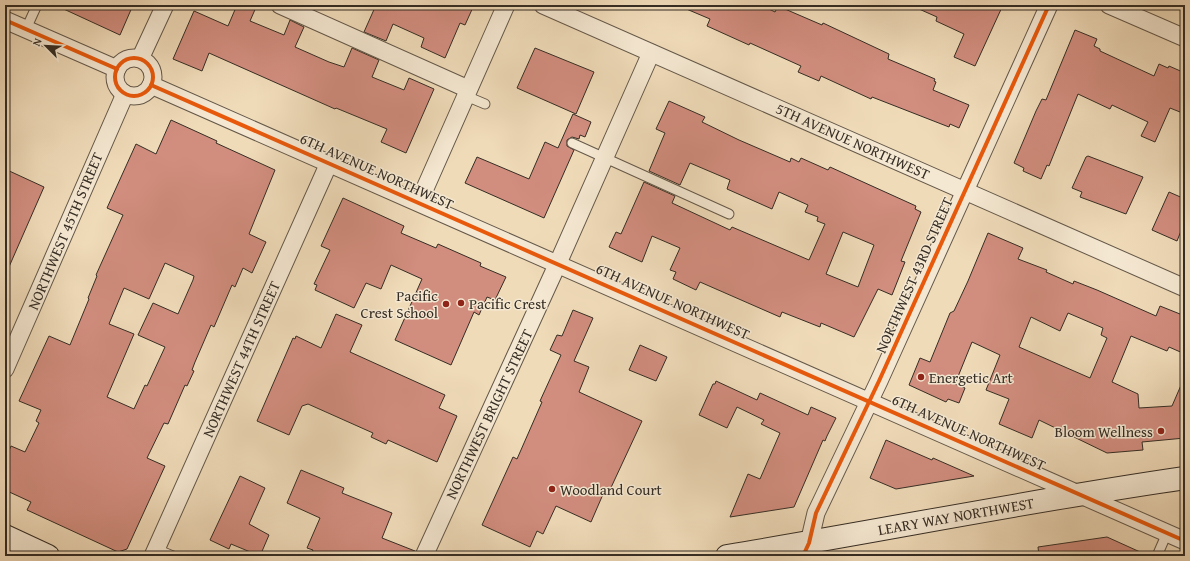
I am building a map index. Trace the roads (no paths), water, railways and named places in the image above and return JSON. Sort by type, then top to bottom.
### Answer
[{"type":"main road","name":"LEARY WAY NORTHWEST","points":[[727,556],[806,550],[1079,494],[1185,478]]},
{"type":"main road","points":[[6,537],[48,556]]},
{"type":"street","points":[[140,59],[165,5]]},
{"type":"street","points":[[280,5],[467,93]]},
{"type":"street","points":[[419,202],[506,5]]},
{"type":"street","name":"5TH AVENUE NORTHWEST","points":[[543,5],[1185,288]]},
{"type":"street","name":"NORTHWEST 43RD STREET","points":[[806,550],[816,513],[827,488],[870,402],[1049,5]]},
{"type":"street","points":[[1109,5],[1185,38]]},
{"type":"street","points":[[5,20],[117,69]]},
{"type":"street","name":"NORTHWEST BRIGHT STREET","points":[[424,556],[558,264],[651,53]]},
{"type":"street","points":[[130,58],[140,59],[148,64],[152,70],[153,76],[151,84],[146,92],[140,95],[134,96],[125,94],[118,88],[116,83],[117,69],[124,61],[130,58]]},
{"type":"street","name":"6TH AVENUE NORTHWEST","points":[[151,84],[1185,540]]},
{"type":"street","name":"NORTHWEST 45TH STREET","points":[[5,369],[125,94]]},
{"type":"street","name":"NORTHWEST 44TH STREET","points":[[155,552],[329,163]]},
{"type":"lane","points":[[26,29],[37,5]]},
{"type":"lane","points":[[467,93],[485,104]]},
{"type":"lane","points":[[572,143],[728,214]]},
{"type":"lane","points":[[1157,556],[1167,533]]},
{"type":"lane","points":[[155,552],[173,556]]},
{"type":"place","name":"Pacific Crest","points":[[461,303]]},
{"type":"place","name":"Pacific Crest School","points":[[446,304]]},
{"type":"place","name":"Energetic Art","points":[[921,377]]},
{"type":"place","name":"Bloom Wellness","points":[[1161,431]]},
{"type":"place","name":"Woodland Court","points":[[552,489]]}]
